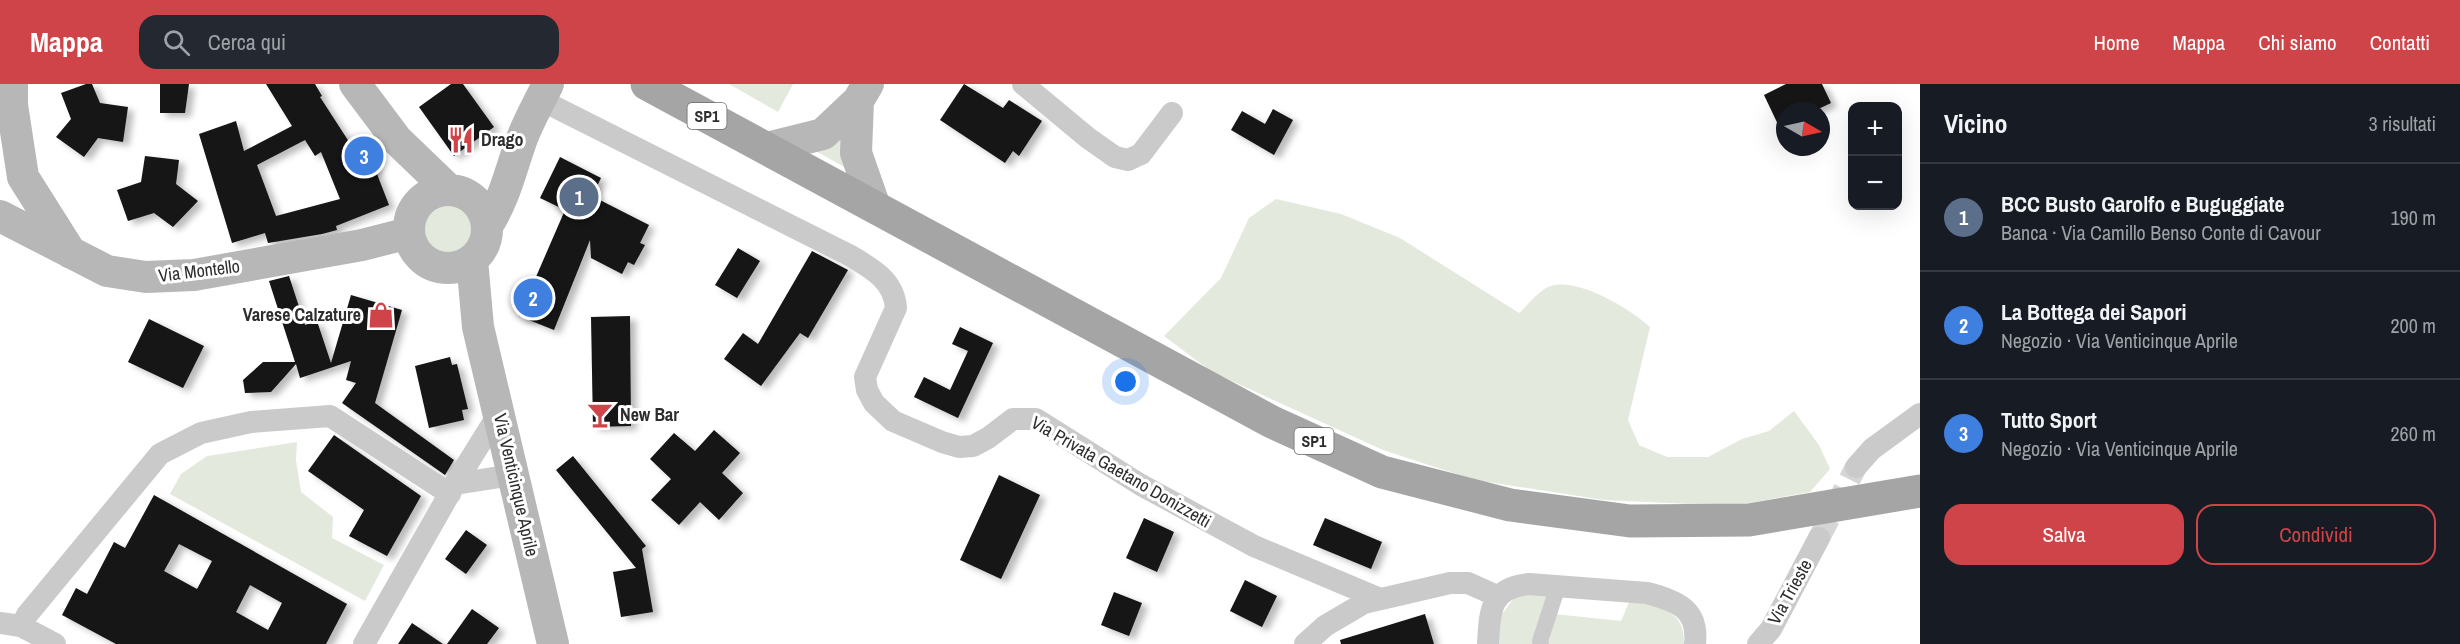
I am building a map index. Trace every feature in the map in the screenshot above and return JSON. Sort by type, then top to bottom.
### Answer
[{"type":"main road","points":[[355,84],[397,140],[452,190],[467,194],[477,202],[487,226]]},
{"type":"main road","name":"SP1","points":[[647,84],[1272,422],[1382,472],[1510,505],[1630,521],[1749,520],[1920,491]]},
{"type":"main road","points":[[397,140],[417,253],[433,265],[446,268],[460,266],[472,260],[480,251],[487,226],[500,207],[516,165],[520,144],[545,92]]},
{"type":"main road","points":[[767,147],[823,134],[863,93]]},
{"type":"main road","points":[[863,93],[856,153],[875,207]]},
{"type":"main road","points":[[0,139],[12,95]]},
{"type":"main road","points":[[12,95],[22,177],[72,254]]},
{"type":"main road","points":[[411,222],[428,195],[478,184],[500,167],[520,144]]},
{"type":"main road","points":[[0,208],[22,177]]},
{"type":"main road","name":"Via Montello","points":[[0,216],[106,271],[146,277],[194,275],[362,245],[411,222]]},
{"type":"main road","name":"Via Venticinque Aprile","points":[[472,260],[478,327],[553,644]]},
{"type":"main road","name":"Via Venticinque Aprile","points":[[433,265],[478,327]]},
{"type":"street","points":[[1023,84],[1115,157],[1128,159],[1141,154],[1172,113]]},
{"type":"street","name":"Via Privata Gaetano Donizzetti","points":[[545,92],[877,272],[895,297],[896,308],[865,377],[867,390],[874,403],[893,421],[959,447],[973,446],[1013,419],[1036,419],[1141,485],[1254,546],[1380,599]]},
{"type":"street","points":[[364,644],[499,413]]},
{"type":"street","points":[[1856,467],[1872,449],[1920,414]]},
{"type":"street","points":[[10,625],[27,615],[160,454],[201,433],[251,422],[330,416],[453,489],[513,475]]},
{"type":"street","name":"Via Trieste","points":[[1758,644],[1775,621],[1819,538]]},
{"type":"street","points":[[1305,644],[1325,626],[1364,603],[1380,599],[1450,583],[1468,583],[1497,596]]},
{"type":"street","points":[[1488,644],[1489,614],[1497,596],[1512,586],[1558,586],[1647,593],[1678,603],[1689,613],[1697,630],[1695,644]]},
{"type":"street","points":[[1541,644],[1540,641],[1558,586]]},
{"type":"street","points":[[10,625],[55,644]]},
{"type":"shaded area","points":[[729,84],[793,84],[778,112]]},
{"type":"shaded area","points":[[844,132],[846,168],[814,150]]},
{"type":"shaded area","points":[[1276,199],[1341,214],[1400,238],[1519,313],[1546,288],[1557,285],[1571,285],[1585,289],[1629,311],[1650,327],[1628,420],[1639,445],[1667,457],[1708,457],[1742,439],[1769,431],[1794,411],[1819,445],[1830,469],[1810,492],[1733,506],[1604,500],[1475,480],[1383,450],[1212,372],[1164,336],[1221,278],[1249,218]]},
{"type":"shaded area","points":[[443,205],[453,205],[468,215],[472,229],[471,238],[462,249],[453,253],[443,253],[428,243],[424,234],[424,224],[434,209]]},
{"type":"shaded area","points":[[297,442],[296,460],[301,492],[333,517],[332,538],[384,565],[365,601],[170,494],[181,474],[207,456]]},
{"type":"shaded area","points":[[1560,594],[1554,614],[1621,621],[1630,600],[1660,608],[1675,616],[1680,623],[1684,644],[1498,644],[1500,617],[1516,595]]},
{"type":"building","points":[[92,84],[100,103],[128,107],[123,142],[98,138],[84,157],[56,137],[71,119],[61,93]]},
{"type":"building","points":[[160,84],[189,84],[185,113],[160,113]]},
{"type":"building","points":[[266,84],[315,84],[322,96],[320,97],[353,148],[365,143],[389,205],[336,226],[337,230],[322,234],[268,243],[265,233],[232,243],[199,134],[236,121],[244,151],[292,126]],"holes":[[[305,140],[315,156],[321,152],[340,199],[276,216],[257,165]]]},
{"type":"building","points":[[451,84],[463,84],[494,127],[454,156],[419,107]]},
{"type":"building","points":[[964,84],[1003,108],[1009,100],[1042,121],[1019,156],[1013,151],[1005,163],[940,120]]},
{"type":"building","points":[[1786,84],[1822,84],[1831,103],[1776,102],[1776,120],[1764,95]]},
{"type":"building","points":[[1273,109],[1293,120],[1274,155],[1231,130],[1242,111],[1265,124]]},
{"type":"building","points":[[145,156],[179,160],[176,184],[198,201],[173,227],[154,213],[128,221],[117,190],[141,182]]},
{"type":"building","points":[[560,157],[601,178],[592,196],[649,225],[640,243],[645,245],[634,265],[628,262],[622,274],[591,258],[590,240],[554,330],[519,316],[565,210],[540,198]]},
{"type":"building","points":[[738,248],[760,261],[737,298],[715,285]]},
{"type":"building","points":[[812,251],[848,270],[808,338],[800,333],[761,386],[724,359],[743,333],[758,344]]},
{"type":"building","points":[[289,276],[305,325],[317,321],[331,363],[351,295],[402,310],[375,403],[454,460],[445,475],[342,403],[356,383],[346,380],[351,361],[300,378],[296,364],[271,392],[245,393],[243,380],[263,362],[295,362],[269,281]]},
{"type":"building","points":[[630,316],[631,426],[593,427],[591,317]]},
{"type":"building","points":[[149,319],[204,346],[183,388],[128,362]]},
{"type":"building","points":[[960,327],[993,343],[958,418],[914,397],[924,377],[950,390],[968,351],[952,344]]},
{"type":"building","points":[[450,357],[452,365],[457,364],[468,409],[462,410],[464,420],[429,428],[415,366]]},
{"type":"building","points":[[714,430],[740,453],[722,473],[743,493],[719,520],[700,502],[679,525],[651,500],[671,479],[650,459],[674,433],[695,451]]},
{"type":"building","points":[[334,435],[421,496],[387,556],[349,536],[364,510],[308,471]]},
{"type":"building","points":[[573,456],[646,546],[642,549],[653,612],[621,617],[613,572],[636,568],[556,470]]},
{"type":"building","points":[[999,475],[1040,495],[1001,579],[960,560]]},
{"type":"building","points":[[154,495],[347,604],[326,644],[116,644],[62,615],[76,588],[87,594],[114,542],[125,548]],"holes":[[[179,544],[212,561],[197,589],[164,571]],[[250,585],[282,603],[268,630],[236,612]]]},
{"type":"building","points":[[1144,518],[1174,532],[1157,572],[1126,558]]},
{"type":"building","points":[[1325,518],[1382,542],[1371,569],[1313,545]]},
{"type":"building","points":[[466,530],[487,545],[466,574],[445,559]]},
{"type":"building","points":[[1245,580],[1277,596],[1262,627],[1230,611]]},
{"type":"building","points":[[1114,592],[1142,603],[1129,636],[1101,625]]},
{"type":"building","points":[[472,609],[499,628],[487,644],[447,644]]},
{"type":"building","points":[[1425,614],[1434,644],[1341,644],[1340,640]]},
{"type":"building","points":[[412,623],[443,644],[398,644]]},
{"type":"tunnel","points":[[1819,538],[1856,467]]},
{"type":"place","name":"Drago","points":[[461,140]]},
{"type":"place","name":"Tutto Sport","points":[[364,156]]},
{"type":"place","name":"BCC Busto Garolfo e Buguggiate","points":[[579,197]]},
{"type":"place","name":"La Bottega dei Sapori","points":[[533,298]]},
{"type":"place","name":"Varese Calzature","points":[[381,315]]},
{"type":"place","name":"New Bar","points":[[600,415]]}]
